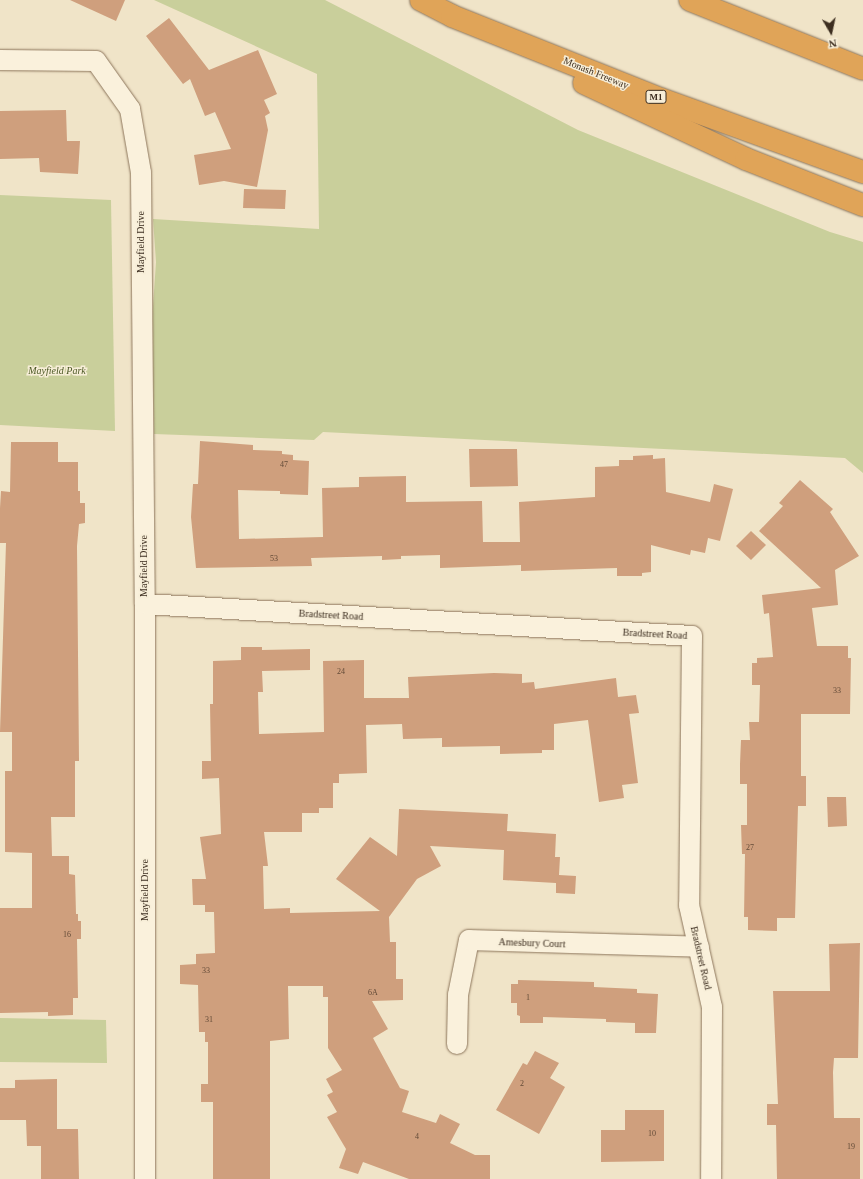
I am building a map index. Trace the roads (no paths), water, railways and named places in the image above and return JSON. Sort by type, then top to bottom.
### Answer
[{"type":"highway","name":"Monash Freeway","points":[[422,0],[452,16],[661,99],[863,172]]},
{"type":"highway","points":[[690,0],[814,51],[863,68]]},
{"type":"highway","points":[[452,16],[602,92],[746,159],[863,205]]},
{"type":"highway","points":[[814,51],[863,62]]},
{"type":"street","name":"Mayfield Drive","points":[[0,60],[96,61],[130,109],[140,173],[145,604],[145,1179]]},
{"type":"street","name":"Bradstreet Road","points":[[145,604],[692,636],[689,905],[712,1006],[711,1179]]},
{"type":"street","name":"Amesbury Court","points":[[458,1044],[458,995],[469,940],[699,947]]},
{"type":"park label","name":"Mayfield Park","points":[[57,371]]}]
